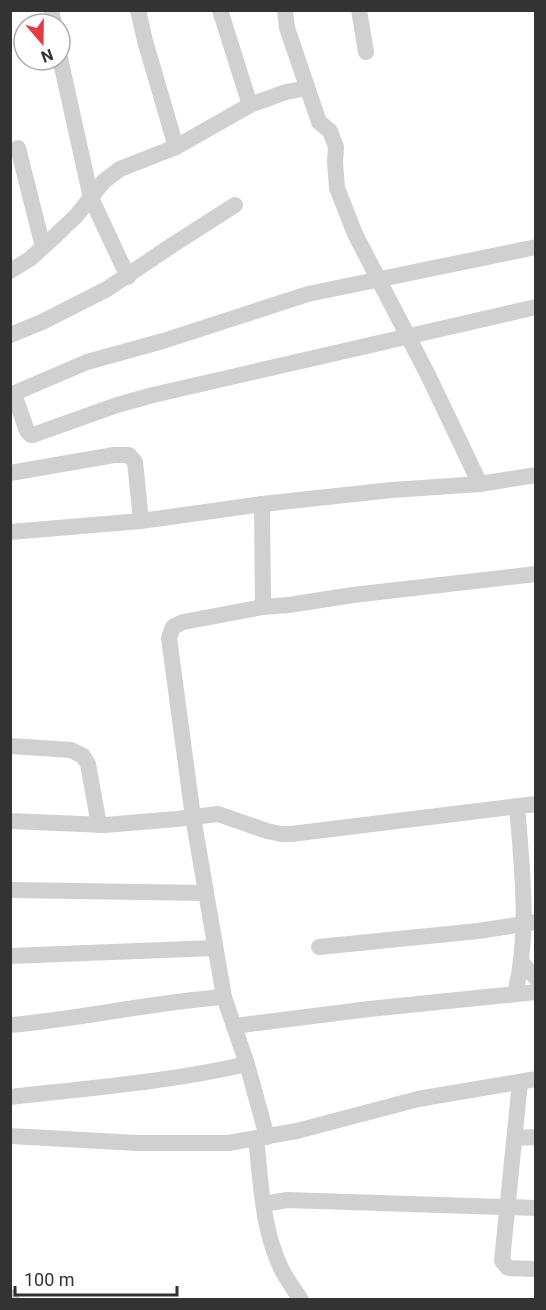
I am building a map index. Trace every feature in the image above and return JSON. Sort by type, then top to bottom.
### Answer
[{"type":"street","points":[[138,10],[176,147]]},
{"type":"street","points":[[220,10],[250,105]]},
{"type":"street","points":[[285,10],[287,28],[319,122],[330,131],[336,147],[335,162],[339,195],[355,234],[428,375],[480,484]]},
{"type":"street","points":[[359,10],[366,52]]},
{"type":"street","points":[[63,72],[91,198],[128,277]]},
{"type":"street","points":[[10,271],[30,259],[76,216],[104,181],[120,169],[176,147],[250,105],[286,92],[307,88]]},
{"type":"street","points":[[18,148],[43,246]]},
{"type":"street","points":[[10,335],[108,290],[235,205]]},
{"type":"street","points":[[536,247],[426,271],[377,278],[309,294],[163,341],[87,362],[12,394],[27,431],[33,435],[126,402],[536,307]]},
{"type":"street","points":[[10,473],[114,455],[129,455],[135,462],[141,521]]},
{"type":"street","points":[[10,532],[141,521],[262,504],[392,490],[480,484],[536,475]]},
{"type":"street","points":[[262,504],[263,607]]},
{"type":"street","points":[[301,1299],[277,1258],[264,1204],[261,1138],[247,1064],[224,997],[193,817],[169,638],[173,627],[183,622],[263,607],[409,587],[536,574]]},
{"type":"street","points":[[10,746],[71,750],[83,756],[88,764],[99,825]]},
{"type":"street","points":[[10,821],[99,825],[218,814],[267,831],[291,834],[536,804]]},
{"type":"street","points":[[515,994],[529,922],[524,904],[517,806]]},
{"type":"street","points":[[10,890],[206,893]]},
{"type":"street","points":[[319,947],[478,931],[529,922]]},
{"type":"street","points":[[10,956],[215,948]]},
{"type":"street","points":[[521,962],[536,978]]},
{"type":"street","points":[[234,1026],[536,992]]},
{"type":"street","points":[[10,1025],[50,1022],[188,999],[224,997]]},
{"type":"street","points":[[10,1096],[134,1083],[208,1073],[247,1064]]},
{"type":"street","points":[[10,1136],[137,1143],[228,1143],[261,1138],[418,1099],[528,1080],[515,1138],[502,1261],[508,1268],[536,1269]]},
{"type":"street","points":[[515,1138],[536,1137]]},
{"type":"street","points":[[264,1204],[287,1200],[536,1208]]}]
